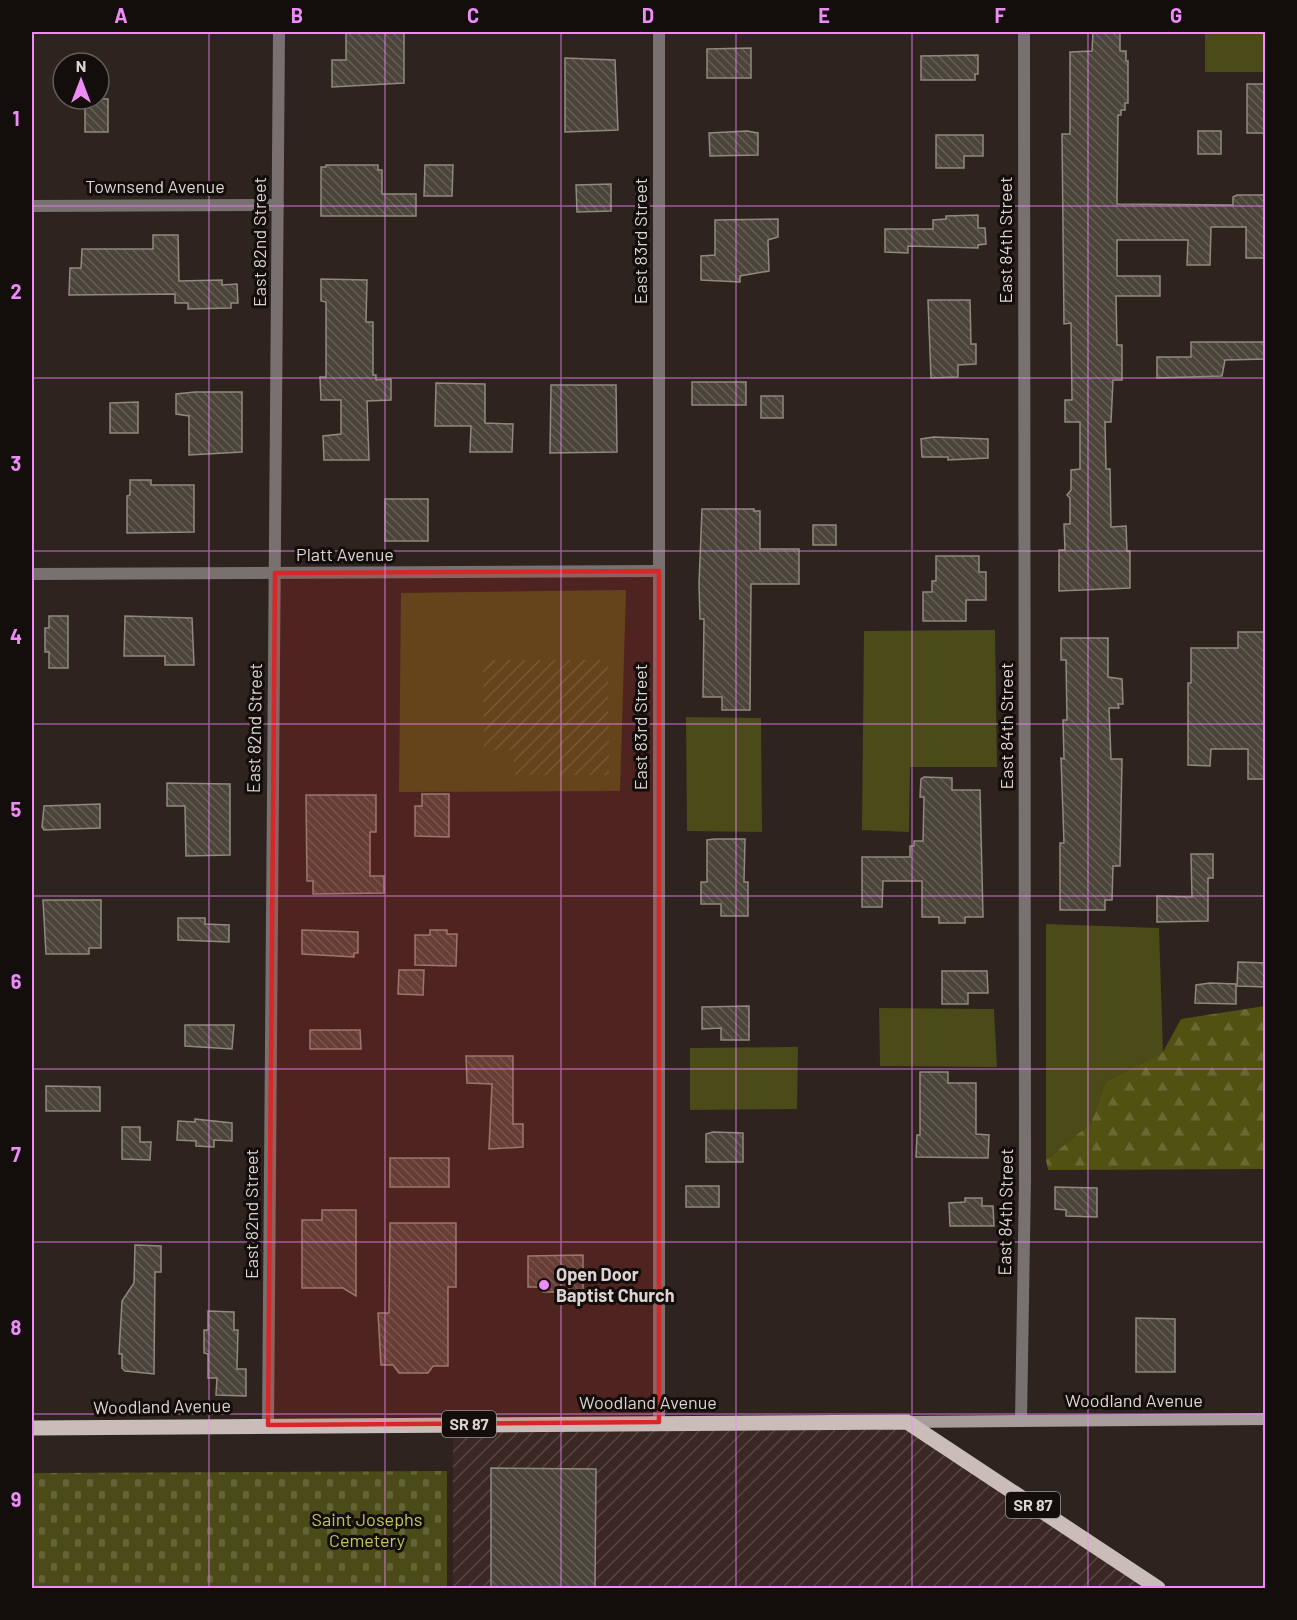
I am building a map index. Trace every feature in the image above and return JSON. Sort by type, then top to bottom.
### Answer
[{"type":"main road","name":"Woodland Avenue","points":[[32,1428],[1266,1419]]},
{"type":"main road","name":"SR 87","points":[[907,1422],[1158,1588]]},
{"type":"street","name":"East 82nd Street","points":[[268,1425],[279,32]]},
{"type":"street","name":"East 83rd Street","points":[[659,32],[659,1422]]},
{"type":"street","name":"East 84th Street","points":[[1021,1421],[1025,1179],[1024,32]]},
{"type":"street","name":"Townsend Avenue","points":[[32,206],[278,205]]},
{"type":"street","name":"Platt Avenue","points":[[32,574],[659,571]]},
{"type":"highlighted area","points":[[659,571],[659,1422],[268,1425],[275,573]]},
{"type":"shaded area","points":[[907,1422],[1158,1588],[453,1588],[453,1424]]},
{"type":"green space","points":[[1205,32],[1265,32],[1265,72],[1205,72]]},
{"type":"green space","points":[[626,590],[620,791],[399,792],[401,593]]},
{"type":"green space","points":[[995,630],[997,767],[910,767],[909,832],[862,830],[864,631]]},
{"type":"green space","points":[[483,660],[608,660],[609,775],[515,775],[513,750],[484,750]]},
{"type":"green space","points":[[686,717],[761,718],[762,832],[687,831]]},
{"type":"green space","points":[[1046,924],[1159,928],[1163,1052],[1105,1082],[1091,1123],[1046,1160]]},
{"type":"green space","points":[[1265,1006],[1265,1169],[1048,1170],[1046,1160],[1091,1123],[1105,1082],[1163,1052],[1181,1019]]},
{"type":"green space","points":[[879,1008],[994,1009],[997,1067],[880,1066]]},
{"type":"green space","points":[[798,1047],[797,1109],[690,1110],[690,1048]]},
{"type":"green space","name":"Saint Josephs Cemetery","points":[[447,1471],[447,1588],[32,1588],[32,1473]]},
{"type":"building","points":[[346,32],[404,32],[404,83],[332,87],[332,60],[346,60]]},
{"type":"building","points":[[1093,32],[1120,32],[1120,51],[1126,51],[1126,61],[1128,61],[1128,103],[1125,103],[1125,110],[1121,110],[1121,115],[1118,115],[1117,204],[1233,205],[1233,197],[1237,195],[1266,195],[1266,258],[1246,258],[1246,227],[1211,227],[1210,265],[1187,265],[1188,240],[1117,240],[1117,276],[1160,276],[1160,296],[1116,296],[1117,345],[1122,345],[1122,380],[1113,380],[1111,422],[1105,422],[1106,469],[1110,469],[1111,527],[1126,526],[1127,551],[1130,551],[1130,588],[1059,591],[1059,550],[1065,550],[1064,524],[1070,524],[1070,498],[1067,495],[1071,490],[1071,470],[1080,469],[1080,422],[1065,422],[1065,400],[1072,400],[1071,323],[1064,324],[1062,134],[1070,134],[1070,52],[1092,51]]},
{"type":"building","points":[[751,48],[751,78],[707,78],[707,49]]},
{"type":"building","points":[[978,55],[978,74],[975,74],[975,80],[921,80],[921,56]]},
{"type":"building","points":[[565,58],[615,60],[618,130],[565,132]]},
{"type":"building","points":[[1247,84],[1266,84],[1266,133],[1247,133]]},
{"type":"building","points":[[85,111],[108,111],[108,132],[85,132]]},
{"type":"building","points":[[747,131],[758,133],[758,155],[710,156],[709,133]]},
{"type":"building","points":[[1198,131],[1221,131],[1221,154],[1198,154]]},
{"type":"building","points":[[936,135],[983,135],[983,156],[964,156],[964,168],[936,168]]},
{"type":"building","points":[[326,165],[378,165],[378,170],[382,170],[382,194],[416,194],[416,216],[321,216],[321,167],[326,167]]},
{"type":"building","points":[[425,165],[453,165],[452,196],[424,196]]},
{"type":"building","points":[[611,184],[611,211],[577,212],[576,185]]},
{"type":"building","points":[[978,215],[978,228],[985,228],[986,244],[978,245],[978,248],[908,246],[908,253],[885,252],[885,229],[933,229],[933,220],[946,219],[946,216]]},
{"type":"building","points":[[778,219],[778,237],[768,240],[769,271],[740,276],[740,282],[701,280],[701,256],[715,255],[715,220]]},
{"type":"building","points":[[153,235],[178,235],[179,281],[222,280],[222,285],[237,284],[238,303],[231,303],[231,308],[188,309],[188,303],[175,303],[175,294],[69,295],[70,268],[81,268],[82,249],[153,249]]},
{"type":"building","points":[[321,279],[367,280],[366,322],[373,322],[373,375],[376,375],[376,380],[391,379],[391,400],[367,401],[369,460],[324,460],[323,436],[341,434],[341,400],[321,400],[320,377],[326,377],[326,302],[321,301]]},
{"type":"building","points":[[928,300],[970,300],[971,344],[976,344],[976,364],[958,365],[958,377],[931,378]]},
{"type":"building","points":[[1191,342],[1266,342],[1266,359],[1225,360],[1222,376],[1157,378],[1157,357],[1191,357]]},
{"type":"building","points":[[692,382],[746,382],[746,405],[692,405]]},
{"type":"building","points":[[436,383],[485,384],[485,423],[513,424],[512,452],[470,452],[471,426],[435,426]]},
{"type":"building","points":[[551,385],[616,385],[617,452],[550,453]]},
{"type":"building","points":[[242,392],[242,452],[189,455],[189,416],[176,414],[176,394]]},
{"type":"building","points":[[761,396],[783,396],[783,418],[761,418]]},
{"type":"building","points":[[138,402],[138,433],[110,433],[110,403]]},
{"type":"building","points":[[934,437],[988,439],[988,458],[948,460],[948,457],[922,457],[921,439]]},
{"type":"building","points":[[130,480],[151,480],[151,485],[194,485],[194,532],[127,533],[127,496],[130,495]]},
{"type":"building","points":[[385,499],[428,499],[428,541],[385,541]]},
{"type":"building","points":[[702,509],[760,511],[760,549],[799,549],[799,584],[751,584],[750,710],[722,710],[722,697],[703,697],[704,619],[700,619],[699,584]]},
{"type":"building","points":[[813,525],[836,525],[836,545],[813,545]]},
{"type":"building","points":[[936,556],[979,556],[979,572],[986,572],[986,600],[966,600],[966,621],[923,621],[923,592],[932,592],[932,581],[936,581]]},
{"type":"building","points":[[49,616],[68,616],[68,668],[49,668],[49,652],[45,652],[45,628],[49,628]]},
{"type":"building","points":[[125,616],[192,618],[194,665],[165,665],[165,656],[124,656]]},
{"type":"building","points":[[1238,632],[1266,632],[1266,779],[1248,779],[1248,749],[1211,749],[1210,766],[1188,765],[1188,683],[1191,683],[1191,648],[1238,648]]},
{"type":"building","points":[[1061,638],[1108,638],[1108,677],[1122,679],[1123,704],[1118,704],[1119,708],[1109,708],[1111,759],[1122,759],[1120,866],[1113,866],[1112,900],[1105,900],[1105,910],[1060,910],[1060,843],[1064,843],[1061,758],[1064,759],[1063,720],[1067,720],[1066,660],[1061,660]]},
{"type":"building","points":[[924,777],[952,778],[952,790],[980,790],[983,917],[965,917],[965,923],[939,923],[939,917],[922,917],[922,881],[883,881],[882,907],[862,907],[862,857],[910,857],[910,846],[914,846],[914,841],[923,841],[924,797],[920,797],[921,779]]},
{"type":"building","points":[[167,783],[230,784],[230,855],[186,856],[185,806],[167,806]]},
{"type":"building","points":[[422,794],[449,794],[449,837],[415,836],[415,806],[422,806]]},
{"type":"building","points":[[306,795],[376,795],[376,832],[370,832],[370,876],[384,876],[384,893],[313,894],[313,881],[307,881]]},
{"type":"building","points":[[100,804],[100,828],[44,830],[42,827],[44,806]]},
{"type":"building","points":[[745,839],[744,882],[748,882],[748,916],[721,916],[721,904],[701,904],[701,882],[707,882],[707,840]]},
{"type":"building","points":[[1191,854],[1213,854],[1213,878],[1208,878],[1208,921],[1157,922],[1157,896],[1192,897]]},
{"type":"building","points":[[43,900],[101,900],[101,948],[89,948],[89,954],[46,954]]},
{"type":"building","points":[[178,918],[205,918],[205,924],[229,925],[229,942],[178,940]]},
{"type":"building","points":[[302,930],[358,932],[358,953],[354,953],[354,957],[302,954]]},
{"type":"building","points":[[430,930],[447,930],[447,934],[457,934],[456,966],[415,965],[415,935],[430,935]]},
{"type":"building","points":[[1238,962],[1266,963],[1266,987],[1237,986]]},
{"type":"building","points":[[399,970],[424,970],[423,995],[398,994]]},
{"type":"building","points":[[942,971],[987,971],[988,993],[968,993],[968,1004],[942,1004]]},
{"type":"building","points":[[1236,984],[1236,1004],[1195,1003],[1196,985]]},
{"type":"building","points":[[749,1006],[749,1040],[721,1040],[721,1028],[702,1029],[702,1007]]},
{"type":"building","points":[[185,1025],[234,1025],[232,1049],[185,1046]]},
{"type":"building","points":[[310,1030],[360,1030],[361,1049],[310,1049]]},
{"type":"building","points":[[466,1056],[513,1056],[513,1124],[523,1124],[523,1147],[489,1149],[492,1084],[467,1083]]},
{"type":"building","points":[[920,1072],[948,1072],[948,1083],[976,1083],[976,1134],[989,1135],[988,1158],[916,1157],[917,1135],[920,1135]]},
{"type":"building","points":[[46,1086],[100,1087],[100,1111],[46,1111]]},
{"type":"building","points":[[195,1119],[232,1123],[232,1141],[214,1140],[214,1147],[196,1146],[196,1141],[177,1140],[178,1121],[195,1122]]},
{"type":"building","points":[[122,1127],[140,1127],[140,1142],[151,1142],[150,1160],[122,1159]]},
{"type":"building","points":[[713,1132],[743,1133],[743,1162],[706,1162],[706,1134]]},
{"type":"building","points":[[390,1158],[449,1158],[449,1187],[390,1187]]},
{"type":"building","points":[[686,1186],[719,1186],[719,1207],[686,1207]]},
{"type":"building","points":[[1055,1187],[1097,1188],[1097,1217],[1066,1216],[1066,1210],[1055,1209]]},
{"type":"building","points":[[965,1198],[982,1198],[982,1206],[993,1206],[994,1226],[950,1226],[949,1203],[965,1202]]},
{"type":"building","points":[[322,1210],[356,1210],[356,1296],[343,1288],[302,1288],[302,1220],[322,1220]]},
{"type":"building","points":[[390,1223],[456,1223],[456,1287],[448,1287],[448,1366],[433,1366],[428,1373],[399,1373],[393,1365],[381,1365],[378,1313],[389,1313]]},
{"type":"building","points":[[135,1245],[161,1246],[161,1272],[155,1272],[154,1374],[125,1371],[122,1368],[122,1354],[119,1354],[122,1301],[134,1283]]},
{"type":"building","points":[[583,1255],[583,1292],[543,1292],[543,1287],[528,1287],[528,1256]]},
{"type":"building","points":[[208,1311],[234,1312],[234,1330],[238,1330],[237,1369],[246,1369],[246,1396],[216,1395],[217,1378],[208,1378],[208,1354],[204,1353],[204,1330],[208,1330]]},
{"type":"building","points":[[1136,1318],[1175,1319],[1175,1372],[1136,1372]]},
{"type":"building","points":[[491,1468],[596,1469],[595,1588],[491,1588]]},
{"type":"place","name":"Open Door Baptist Church","points":[[544,1285]]}]
